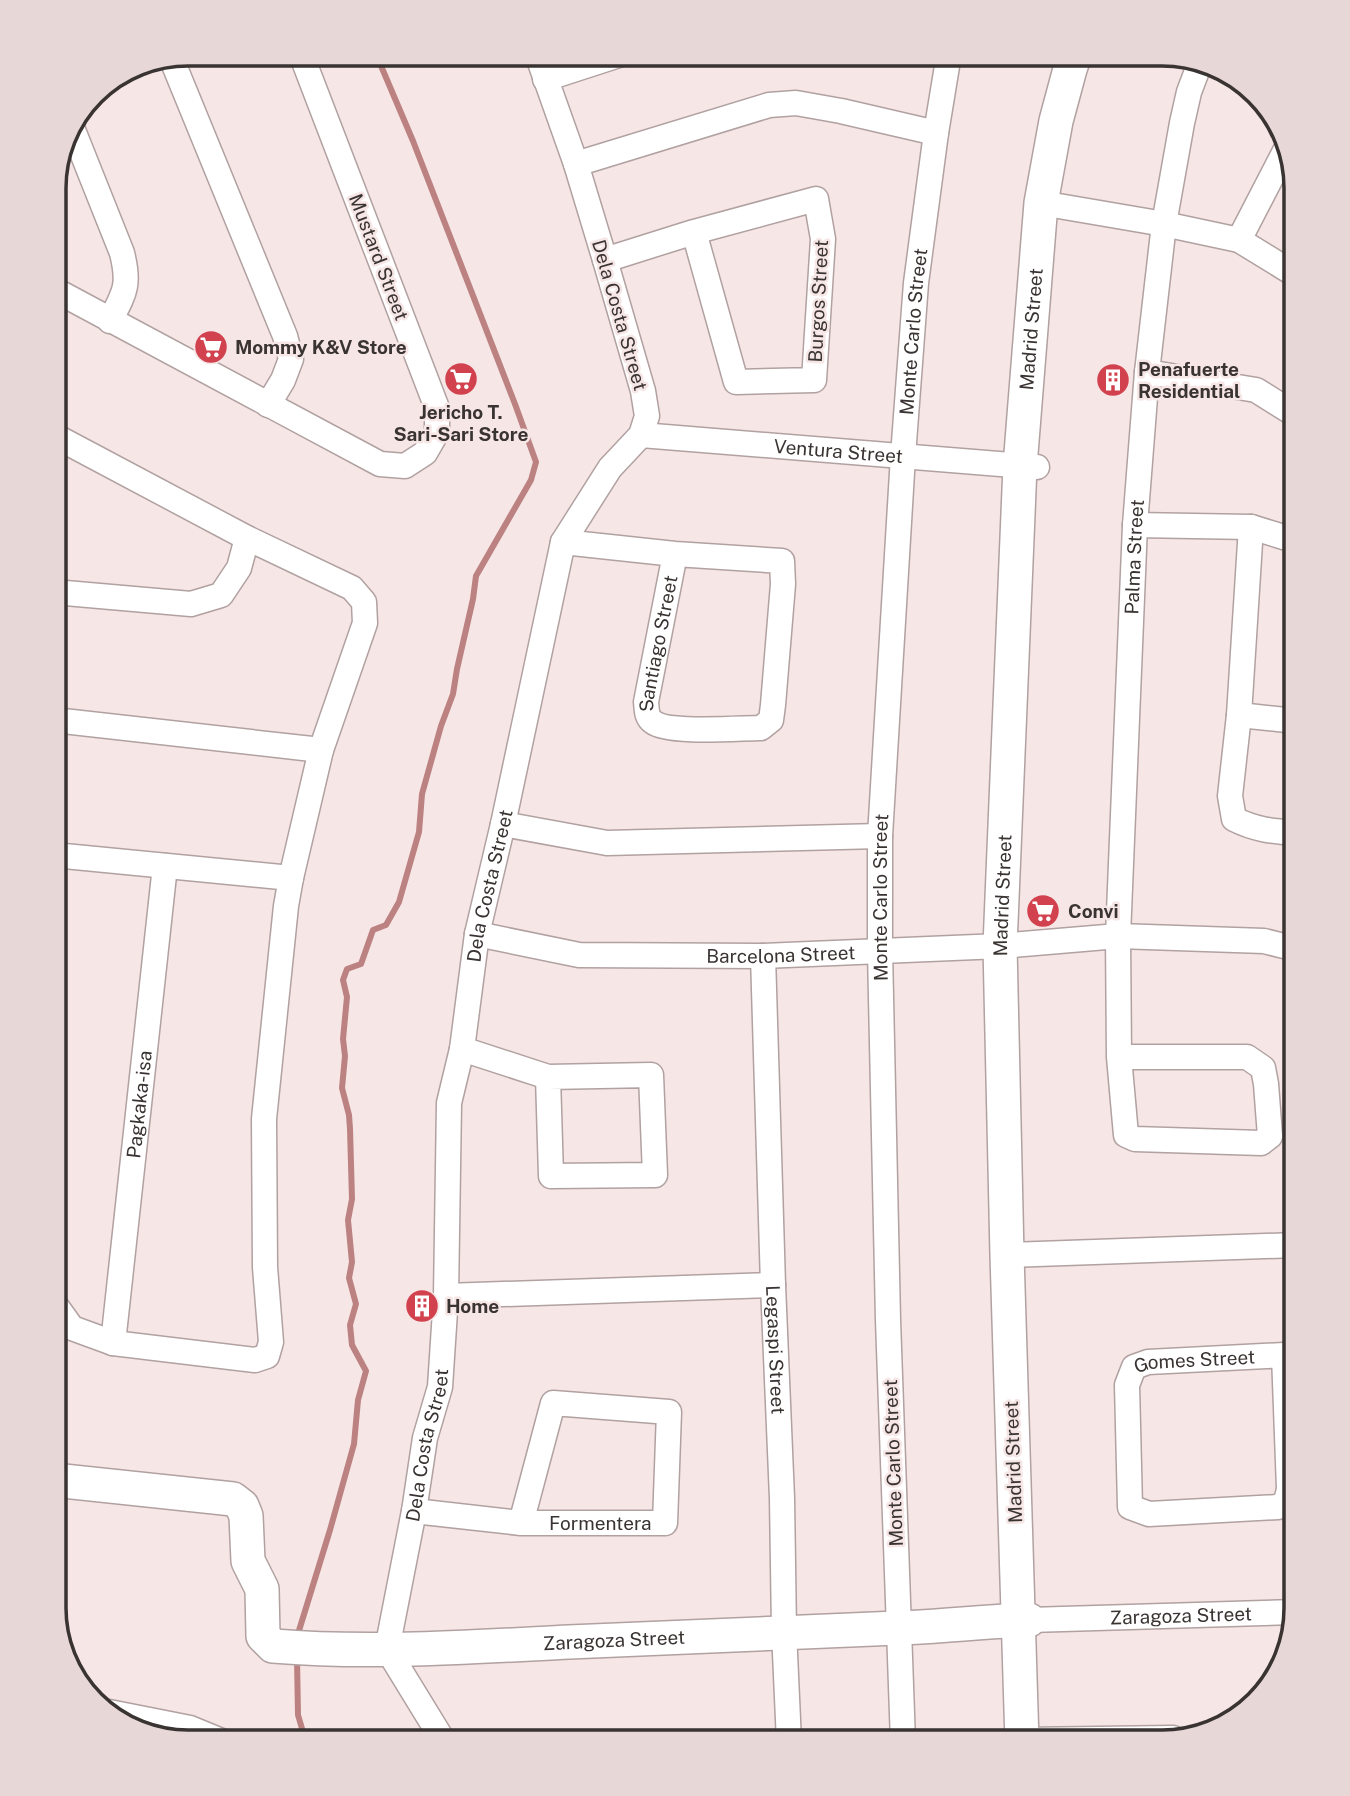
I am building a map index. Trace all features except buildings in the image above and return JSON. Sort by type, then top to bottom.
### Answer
[{"type":"street","name":"Mustard Street","points":[[268,405],[380,464],[405,466],[425,453],[437,432],[437,408],[306,66]]},
{"type":"street","name":"Dela Costa Street","points":[[387,1649],[414,1511],[425,1438],[440,1387],[446,1296],[449,1103],[462,1049],[477,934],[563,542],[610,468],[641,435],[648,416],[576,164],[541,66]]},
{"type":"street","points":[[545,79],[584,66]]},
{"type":"street","name":"Monte Carlo Street","points":[[903,1730],[888,1320],[880,836],[916,283],[946,67]]},
{"type":"street","name":"Madrid Street","points":[[1028,1730],[1006,945],[1020,719],[1028,467],[1047,204],[1056,121],[1071,67]]},
{"type":"street","name":"Madrid Street","points":[[1047,204],[1080,67]]},
{"type":"street","points":[[67,297],[268,405],[283,380],[290,359],[285,336],[175,68]]},
{"type":"street","name":"Palma Street","points":[[1119,1057],[1247,1057],[1262,1068],[1266,1084],[1270,1136],[1261,1143],[1135,1139],[1125,1135],[1119,1057],[1118,936],[1135,525],[1147,372],[1164,224],[1188,92],[1196,72]]},
{"type":"street","points":[[576,164],[769,105],[796,103],[936,133]]},
{"type":"street","points":[[77,140],[127,271],[126,291],[110,321]]},
{"type":"street","points":[[1239,240],[1280,160]]},
{"type":"street","name":"Burgos Street","points":[[605,260],[694,232],[816,199],[823,239],[814,380],[736,382],[694,232]]},
{"type":"street","points":[[1047,204],[1239,240],[1284,268]]},
{"type":"street","points":[[1147,372],[1256,390],[1284,408]]},
{"type":"street","name":"Ventura Street","points":[[641,435],[1028,467]]},
{"type":"street","points":[[66,1320],[72,1328],[113,1343],[255,1360],[267,1356],[271,1342],[265,1267],[264,1119],[286,906],[321,750],[365,623],[365,602],[352,588],[247,538],[67,443]]},
{"type":"street","points":[[1135,525],[1251,527],[1284,537]]},
{"type":"street","points":[[1251,527],[1240,715],[1230,796],[1234,819],[1266,831],[1284,832]]},
{"type":"street","points":[[67,593],[191,604],[221,595],[239,568],[247,538]]},
{"type":"street","name":"Santiago Street","points":[[563,542],[675,554],[782,561],[783,584],[773,705],[771,720],[761,728],[684,729],[655,724],[648,716],[646,702],[675,554]]},
{"type":"street","points":[[1240,715],[1284,720]]},
{"type":"street","points":[[67,721],[321,750]]},
{"type":"street","points":[[503,824],[607,843],[880,836]]},
{"type":"street","points":[[67,856],[291,878]]},
{"type":"street","name":"Pagkaka-isa","points":[[113,1343],[165,866]]},
{"type":"street","name":"Barcelona Street","points":[[477,934],[579,955],[763,956],[1006,945],[1118,936],[1264,942],[1284,946]]},
{"type":"street","name":"Legaspi Street","points":[[763,956],[788,1730]]},
{"type":"street","points":[[462,1049],[548,1077],[651,1075],[655,1175],[551,1177],[548,1077]]},
{"type":"street","points":[[1015,1254],[1284,1245]]},
{"type":"street","points":[[446,1296],[773,1285]]},
{"type":"street","name":"Gomes Street","points":[[1284,1355],[1148,1362],[1134,1367],[1127,1385],[1130,1507],[1149,1514],[1278,1507],[1284,1503]]},
{"type":"street","name":"Formentera","points":[[414,1511],[521,1523],[665,1523],[669,1412],[553,1403],[521,1523]]},
{"type":"street","name":"Zaragoza Street","points":[[66,1481],[233,1499],[242,1506],[246,1517],[248,1561],[262,1589],[264,1636],[273,1646],[304,1649],[387,1649],[899,1628],[1023,1620],[1283,1612]]},
{"type":"street","points":[[387,1649],[437,1730]]},
{"type":"waterway","points":[[297,1637],[354,1444],[358,1400],[366,1371],[352,1345],[350,1325],[356,1304],[349,1278],[352,1262],[348,1220],[352,1199],[349,1115],[342,1088],[347,997],[343,980],[347,969],[361,964],[373,930],[386,925],[399,902],[419,832],[422,794],[453,694],[476,576],[531,480],[536,462],[413,141],[381,66]]},
{"type":"waterway","points":[[297,1659],[298,1715],[302,1730]]},
{"type":"place","name":"Mommy K&V Store","points":[[211,347]]},
{"type":"place","name":"Jericho T. Sari-Sari Store","points":[[461,379]]},
{"type":"place","name":"Penafuerte Residential","points":[[1113,380]]},
{"type":"place","name":"Convi","points":[[1043,911]]},
{"type":"place","name":"Home","points":[[422,1306]]}]
